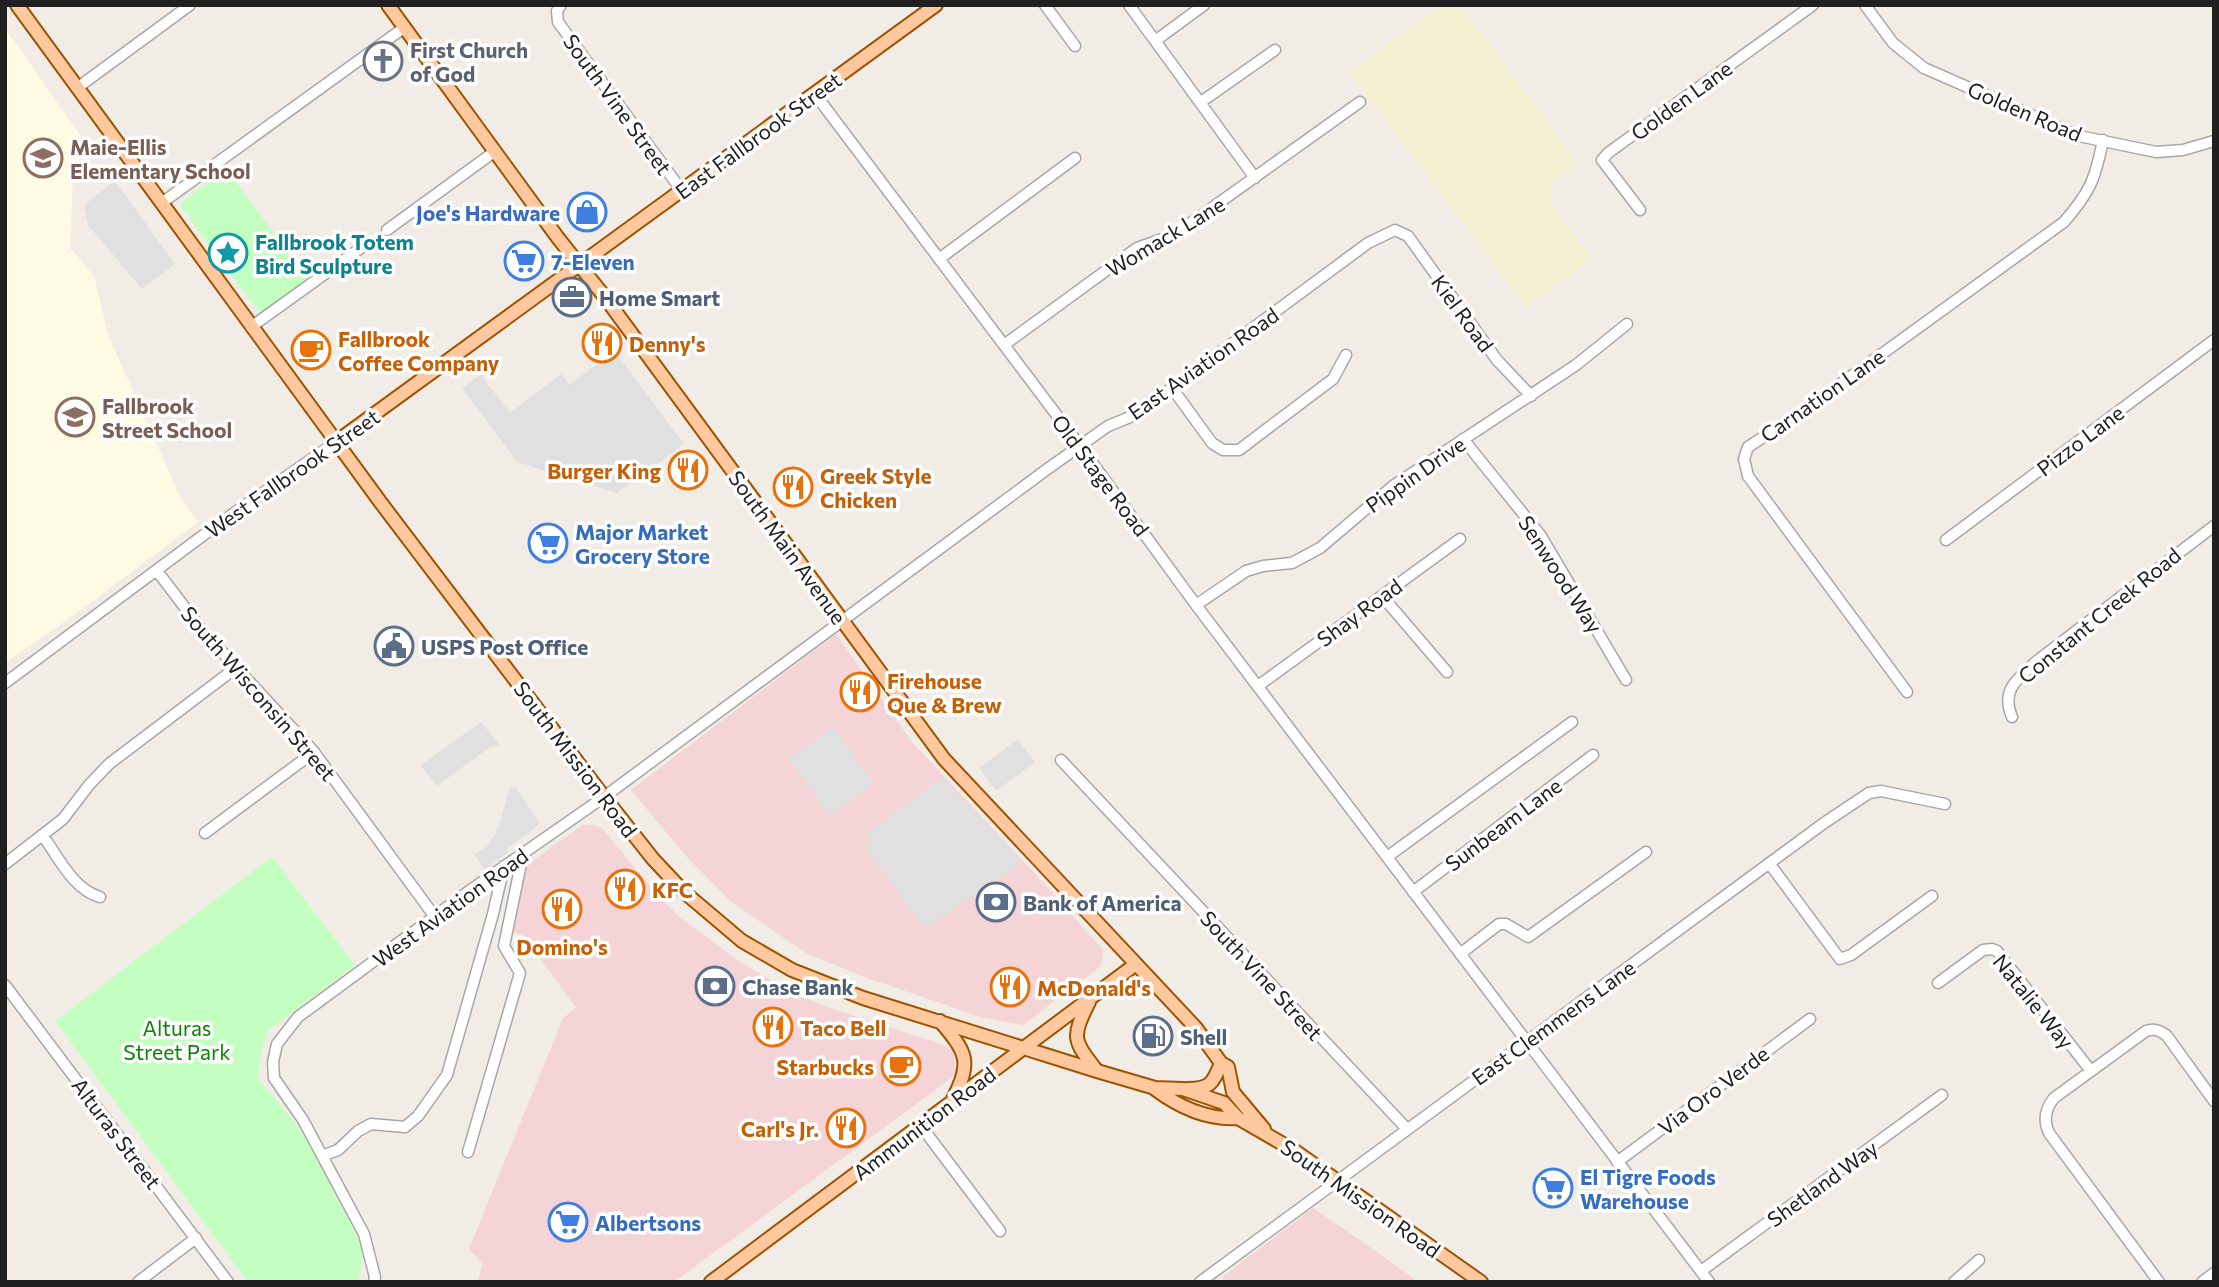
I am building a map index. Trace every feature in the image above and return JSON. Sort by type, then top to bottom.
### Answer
[{"type":"main road","name":"South Mission Road","points":[[18,5],[336,442],[604,797],[670,878],[741,941],[792,970],[863,998],[1155,1088],[1183,1089],[1224,1103],[1238,1118],[1269,1135],[1337,1181],[1480,1282]]},
{"type":"main road","name":"South Main Avenue","points":[[387,5],[944,759],[1196,1028],[1222,1063],[1228,1067],[1233,1092],[1269,1135]]},
{"type":"main road","name":"East Fallbrook Street","points":[[580,266],[936,5]]},
{"type":"main road","name":"West Fallbrook Street","points":[[336,442],[580,266]]},
{"type":"main road","name":"Ammunition Road","points":[[711,1282],[1136,964]]},
{"type":"main road","points":[[1090,999],[1076,1039],[1080,1050],[1097,1071]]},
{"type":"main road","points":[[940,1021],[955,1038],[966,1067],[951,1103]]},
{"type":"main road","points":[[1183,1089],[1208,1085],[1215,1080],[1222,1063]]},
{"type":"main road","name":"South Mission Road","points":[[1155,1088],[1175,1103],[1219,1119],[1238,1118]]},
{"type":"street","points":[[77,88],[190,5]]},
{"type":"street","points":[[1045,5],[1075,46]]},
{"type":"street","points":[[1129,5],[1255,178]]},
{"type":"street","points":[[1155,41],[1204,5]]},
{"type":"street","name":"Golden Lane","points":[[1640,210],[1602,160],[1813,5]]},
{"type":"street","name":"Golden Road","points":[[1865,5],[1893,43],[1924,68],[2080,135],[2156,152],[2214,141]]},
{"type":"street","name":"South Vine Street","points":[[559,10],[558,22],[682,191]]},
{"type":"street","points":[[163,202],[405,27]]},
{"type":"street","points":[[1201,102],[1275,50]]},
{"type":"street","name":"Old Stage Road","points":[[815,94],[1196,605],[1709,1282]]},
{"type":"street","name":"Womack Lane","points":[[1004,345],[1137,248],[1174,235],[1360,102]]},
{"type":"street","name":"Carnation Lane","points":[[1907,692],[1748,477],[1744,459],[1748,447],[1799,414],[2064,222],[2085,197],[2097,169],[2103,141]]},
{"type":"street","points":[[387,230],[494,152]]},
{"type":"street","points":[[939,259],[1075,158]]},
{"type":"street","name":"East Aviation Road","points":[[842,621],[1108,426],[1130,417],[1368,243],[1395,230]]},
{"type":"street","name":"Kiel Road","points":[[1395,230],[1408,236],[1497,360],[1531,396]]},
{"type":"street","points":[[251,327],[365,245]]},
{"type":"street","name":"Pippin Drive","points":[[1196,605],[1246,571],[1292,563],[1320,548],[1393,486],[1576,365],[1627,324]]},
{"type":"street","name":"Pizzo Lane","points":[[1946,540],[2214,340]]},
{"type":"street","points":[[1172,388],[1212,443],[1223,450],[1239,450],[1333,379],[1346,355]]},
{"type":"street","name":"Senwood Way","points":[[1463,439],[1541,536],[1626,680]]},
{"type":"street","name":"West Fallbrook Street","points":[[5,683],[217,525],[336,442]]},
{"type":"street","name":"Constant Creek Road","points":[[2012,717],[2008,699],[2013,684],[2052,648],[2214,526]]},
{"type":"street","name":"Shay Road","points":[[1258,686],[1460,539]]},
{"type":"street","name":"South Wisconsin Street","points":[[157,571],[202,630],[314,752],[435,917]]},
{"type":"street","points":[[1382,596],[1447,672]]},
{"type":"street","name":"West Aviation Road","points":[[374,1282],[364,1234],[303,1120],[274,1078],[272,1062],[278,1044],[298,1017],[504,866],[604,797],[842,621]]},
{"type":"street","points":[[5,864],[63,819],[109,764],[237,667]]},
{"type":"street","points":[[1387,857],[1572,722]]},
{"type":"street","points":[[205,833],[314,752]]},
{"type":"street","name":"Sunbeam Lane","points":[[1413,892],[1593,755]]},
{"type":"street","name":"South Vine Street","points":[[1061,760],[1407,1129]]},
{"type":"street","points":[[1932,896],[1851,955],[1840,959],[1769,863],[1869,793],[1881,791],[1945,804]]},
{"type":"street","points":[[43,836],[79,886],[88,894],[100,897]]},
{"type":"street","points":[[1460,954],[1499,924],[1506,924],[1528,937],[1646,852]]},
{"type":"street","points":[[468,1152],[520,973],[503,946],[523,854]]},
{"type":"street","name":"East Clemmens Lane","points":[[1200,1282],[1769,863]]},
{"type":"street","points":[[322,1156],[338,1150],[358,1131],[372,1124],[405,1127],[418,1116],[447,1075],[504,866]]},
{"type":"street","name":"Natalie Way","points":[[1938,983],[1983,950],[1997,951],[2091,1071]]},
{"type":"street","name":"Alturas Street","points":[[5,985],[228,1282]]},
{"type":"street","name":"Via Oro Verde","points":[[1617,1161],[1810,1019]]},
{"type":"street","points":[[2159,1282],[2049,1133],[2046,1111],[2054,1098],[2146,1031],[2156,1030],[2167,1036],[2214,1101]]},
{"type":"street","name":"Shetland Way","points":[[1701,1271],[1942,1095]]},
{"type":"street","points":[[921,1126],[1000,1231]]},
{"type":"street","points":[[138,1282],[196,1238]]},
{"type":"street","points":[[1954,1282],[1979,1260]]},
{"type":"street","points":[[2202,1282],[2214,1273]]},
{"type":"shaded area","points":[[1441,5],[1460,5],[1577,163],[1554,181],[1549,201],[1592,259],[1526,307],[1349,72]]},
{"type":"shaded area","name":"Fallbrook Street School","points":[[5,28],[87,145],[73,172],[70,249],[65,254],[72,250],[94,276],[108,335],[181,499],[198,522],[5,663]]},
{"type":"shaded area","points":[[115,181],[175,264],[142,289],[88,225],[84,205]]},
{"type":"shaded area","points":[[615,351],[684,444],[617,493],[517,462],[462,388],[481,375],[510,413],[561,374],[569,385]]},
{"type":"shaded area","points":[[836,634],[912,742],[1103,950],[1101,966],[1023,1025],[980,1017],[808,954],[731,902],[686,856],[631,790]]},
{"type":"shaded area","points":[[481,722],[500,745],[490,747],[437,786],[421,765]]},
{"type":"shaded area","points":[[833,727],[873,783],[830,816],[789,759]]},
{"type":"shaded area","points":[[1018,739],[1035,762],[996,791],[979,768]]},
{"type":"shaded area","points":[[942,778],[1023,861],[925,929],[864,846],[872,840],[866,834]]},
{"type":"shaded area","points":[[510,787],[516,788],[540,824],[508,848],[506,854],[485,870],[471,850],[476,853],[486,848],[498,829]]},
{"type":"shaded area","points":[[583,825],[602,828],[679,917],[742,963],[787,990],[827,1007],[944,1045],[953,1050],[956,1072],[953,1077],[674,1282],[478,1282],[482,1263],[469,1249],[563,1018],[576,1008],[523,935],[501,928],[515,873]]},
{"type":"shaded area","points":[[1313,1208],[1419,1282],[1226,1282],[1222,1277]]},
{"type":"green space","points":[[226,169],[308,279],[260,314],[179,204]]},
{"type":"green space","name":"Alturas Street Park","points":[[272,857],[355,965],[267,1031],[258,1079],[303,1133],[363,1248],[359,1282],[248,1282],[55,1021]]},
{"type":"place","name":"First Church of God","points":[[383,61]]},
{"type":"place","name":"Maie-Ellis Elementary School","points":[[43,158]]},
{"type":"place","name":"Joe's Hardware","points":[[587,212]]},
{"type":"place","name":"Fallbrook Totem Bird Sculpture","points":[[228,253]]},
{"type":"place","name":"7-Eleven","points":[[524,261]]},
{"type":"place","name":"Home Smart","points":[[572,297]]},
{"type":"place","name":"Denny's","points":[[602,343]]},
{"type":"place","name":"Fallbrook Coffee Company","points":[[311,350]]},
{"type":"place","name":"Fallbrook Street School","points":[[75,417]]},
{"type":"place","name":"Burger King","points":[[688,470]]},
{"type":"place","name":"Greek Style Chicken","points":[[793,487]]},
{"type":"place","name":"Major Market Grocery Store","points":[[548,543]]},
{"type":"place","name":"USPS Post Office","points":[[394,646]]},
{"type":"place","name":"Firehouse Que & Brew","points":[[860,692]]},
{"type":"place","name":"KFC","points":[[625,889]]},
{"type":"place","name":"Bank of America","points":[[996,902]]},
{"type":"place","name":"Domino's","points":[[562,909]]},
{"type":"place","name":"Chase Bank","points":[[715,986]]},
{"type":"place","name":"McDonald's","points":[[1010,987]]},
{"type":"place","name":"Taco Bell","points":[[773,1027]]},
{"type":"place","name":"Shell","points":[[1153,1036]]},
{"type":"place","name":"Starbucks","points":[[901,1066]]},
{"type":"place","name":"Carl's Jr.","points":[[846,1128]]},
{"type":"place","name":"El Tigre Foods Warehouse","points":[[1553,1188]]},
{"type":"place","name":"Albertsons","points":[[568,1222]]}]
